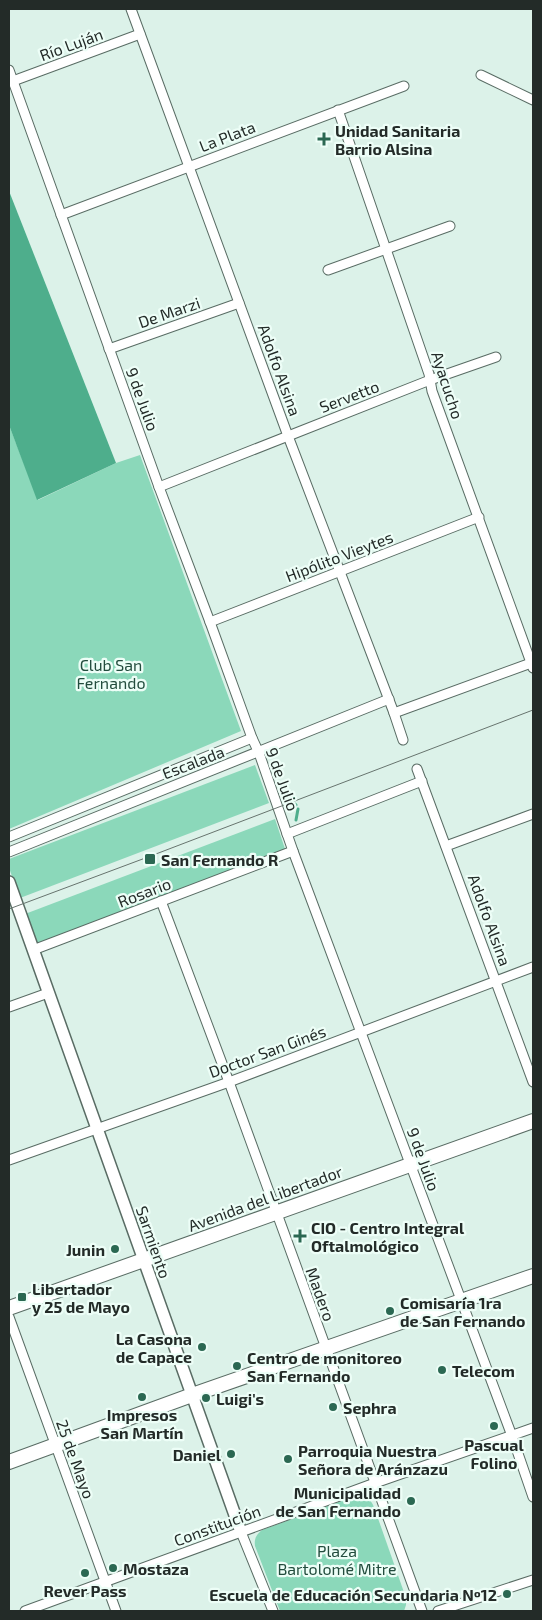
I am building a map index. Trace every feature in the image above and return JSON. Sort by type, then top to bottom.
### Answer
[{"type":"main road","name":"Avenida del Libertador","points":[[9,1308],[410,1166],[533,1120]]},
{"type":"main road","points":[[9,1462],[192,1395],[533,1276]]},
{"type":"street","name":"Adolfo Alsina","points":[[130,9],[403,740]]},
{"type":"street","name":"Río Luján","points":[[13,81],[140,34]]},
{"type":"street","name":"9 de Julio","points":[[9,70],[159,487],[533,1497]]},
{"type":"street","points":[[481,75],[533,100]]},
{"type":"street","name":"La Plata","points":[[61,215],[404,86]]},
{"type":"street","name":"Ayacucho","points":[[338,110],[429,374],[432,390],[532,665]]},
{"type":"street","points":[[328,270],[450,226]]},
{"type":"street","name":"De Marzi","points":[[109,349],[239,303]]},
{"type":"street","name":"Servetto","points":[[159,487],[430,380],[496,357]]},
{"type":"street","name":"Hipólito Vieytes","points":[[210,622],[479,517]]},
{"type":"street","points":[[394,713],[532,665]]},
{"type":"street","name":"Escalada","points":[[9,852],[389,700]]},
{"type":"street","name":"Escalada","points":[[9,837],[252,738]]},
{"type":"street","name":"Adolfo Alsina","points":[[417,769],[533,1082]]},
{"type":"street","points":[[287,834],[422,781]]},
{"type":"street","points":[[446,846],[533,814]]},
{"type":"street","name":"Rosario","points":[[33,950],[293,851]]},
{"type":"street","name":"Sarmiento","points":[[9,882],[241,1532],[273,1611]]},
{"type":"street","name":"Madero","points":[[161,902],[229,1082],[422,1611]]},
{"type":"street","name":"Doctor San Ginés","points":[[9,1160],[229,1082],[533,966]]},
{"type":"street","points":[[9,1007],[48,993]]},
{"type":"street","name":"25 de Mayo","points":[[9,1317],[116,1611]]},
{"type":"street","name":"Constitución","points":[[25,1611],[375,1483],[533,1428]]},
{"type":"street","points":[[438,1611],[533,1580]]},
{"type":"green space","name":"Club San Fernando","points":[[9,425],[38,500],[116,463],[140,455],[241,731],[9,829]]},
{"type":"green space","points":[[255,765],[269,803],[20,898],[9,868],[9,859]]},
{"type":"green space","points":[[275,819],[285,849],[36,944],[25,914]]},
{"type":"green space","name":"Plaza Bartolomé Mitre","points":[[355,1496],[367,1498],[374,1507],[406,1598],[404,1611],[280,1611],[255,1546],[257,1535],[262,1530]]},
{"type":"shaded area","points":[[9,191],[116,463],[37,500],[9,425]]},
{"type":"waterway","points":[[284,797],[292,795],[294,798]]},
{"type":"waterway","points":[[296,820],[298,809]]},
{"type":"tram line","points":[[9,909],[533,710]]},
{"type":"place","name":"Unidad Sanitaria Barrio Alsina","points":[[324,139]]},
{"type":"place","name":"San Fernando R","points":[[150,859]]},
{"type":"place","name":"CIO - Centro Integral Oftalmológico","points":[[300,1236]]},
{"type":"place","name":"Junin","points":[[115,1249]]},
{"type":"place","name":"Libertador y 25 de Mayo","points":[[22,1297]]},
{"type":"place","name":"Comisaría 1ra de San Fernando","points":[[390,1311]]},
{"type":"place","name":"La Casona de Capace","points":[[202,1347]]},
{"type":"place","name":"Centro de monitoreo San Fernando","points":[[237,1366]]},
{"type":"place","name":"Telecom","points":[[442,1370]]},
{"type":"place","name":"Impresos San Martín","points":[[142,1397]]},
{"type":"place","name":"Luigi's","points":[[206,1398]]},
{"type":"place","name":"Sephra","points":[[333,1407]]},
{"type":"place","name":"Pascual Folino","points":[[494,1426]]},
{"type":"place","name":"Daniel","points":[[231,1454]]},
{"type":"place","name":"Parroquia Nuestra Señora de Aránzazu","points":[[288,1459]]},
{"type":"place","name":"Municipalidad de San Fernando","points":[[411,1501]]},
{"type":"place","name":"Mostaza","points":[[113,1568]]},
{"type":"place","name":"Rever Pass","points":[[85,1573]]},
{"type":"place","name":"Escuela de Educación Secundaria Nº12","points":[[507,1594]]}]
